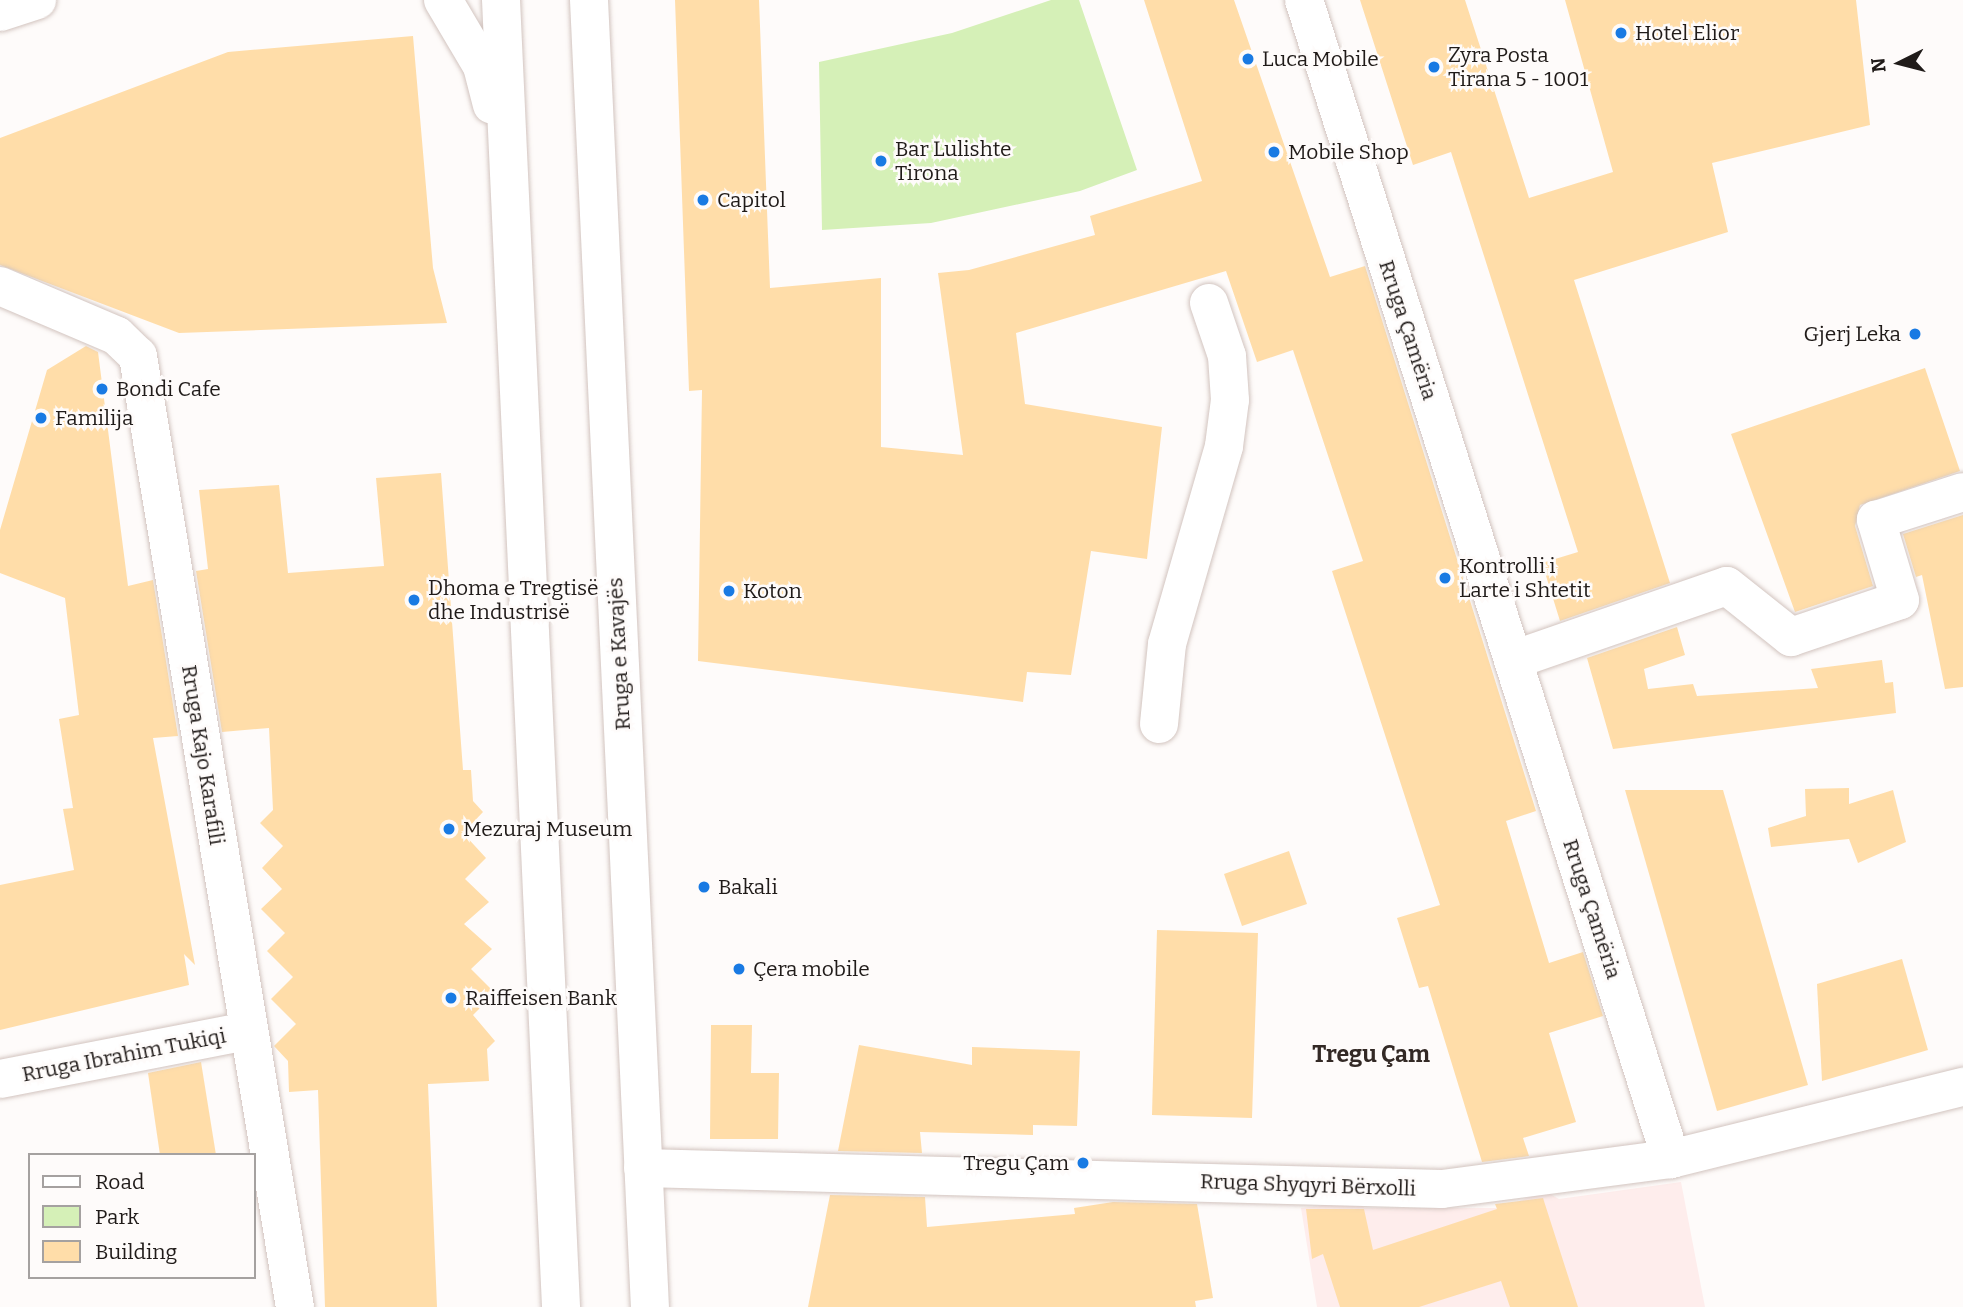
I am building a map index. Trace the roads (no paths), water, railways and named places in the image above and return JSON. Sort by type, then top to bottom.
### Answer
[{"type":"street","points":[[0,12],[37,0]]},
{"type":"street","points":[[443,0],[482,66],[508,165]]},
{"type":"street","points":[[501,0],[561,1307]]},
{"type":"street","name":"Rruga e Kavajës","points":[[589,0],[650,1307]]},
{"type":"street","name":"Rruga Çamëria","points":[[1304,0],[1671,1159]]},
{"type":"street","name":"Rruga Kajo Karafili","points":[[0,286],[117,336],[138,356],[247,1031],[295,1307]]},
{"type":"street","points":[[1159,724],[1167,644],[1224,446],[1230,400],[1227,356],[1209,303]]},
{"type":"street","points":[[1513,660],[1727,586],[1791,637],[1900,600],[1876,520],[1963,492]]},
{"type":"street","name":"Rruga Ibrahim Tukiqi","points":[[0,1079],[247,1031]]},
{"type":"street","name":"Rruga Shyqyri Bërxolli","points":[[643,1167],[1442,1189],[1671,1159],[1963,1087]]},
{"type":"place","name":"Hotel Elior","points":[[1621,33]]},
{"type":"place","name":"Luca Mobile","points":[[1248,59]]},
{"type":"place","name":"Zyra Posta Tirana 5 - 1001","points":[[1434,67]]},
{"type":"place","name":"Mobile Shop","points":[[1274,152]]},
{"type":"place","name":"Bar Lulishte Tirona","points":[[881,161]]},
{"type":"place","name":"Capitol","points":[[703,200]]},
{"type":"place","name":"Gjerj Leka","points":[[1915,334]]},
{"type":"place","name":"Bondi Cafe","points":[[102,389]]},
{"type":"place","name":"Familija","points":[[41,418]]},
{"type":"place","name":"Kontrolli i Larte i Shtetit","points":[[1445,578]]},
{"type":"place","name":"Koton","points":[[729,591]]},
{"type":"place","name":"Dhoma e Tregtisë dhe Industrisë","points":[[414,600]]},
{"type":"place","name":"Mezuraj Museum","points":[[449,829]]},
{"type":"place","name":"Bakali","points":[[704,887]]},
{"type":"place","name":"Çera mobile","points":[[739,969]]},
{"type":"place","name":"Raiffeisen Bank","points":[[451,998]]},
{"type":"place","name":"Tregu Çam","points":[[1083,1163]]},
{"type":"district","name":"Tregu Çam","points":[[1371,1054]]}]
